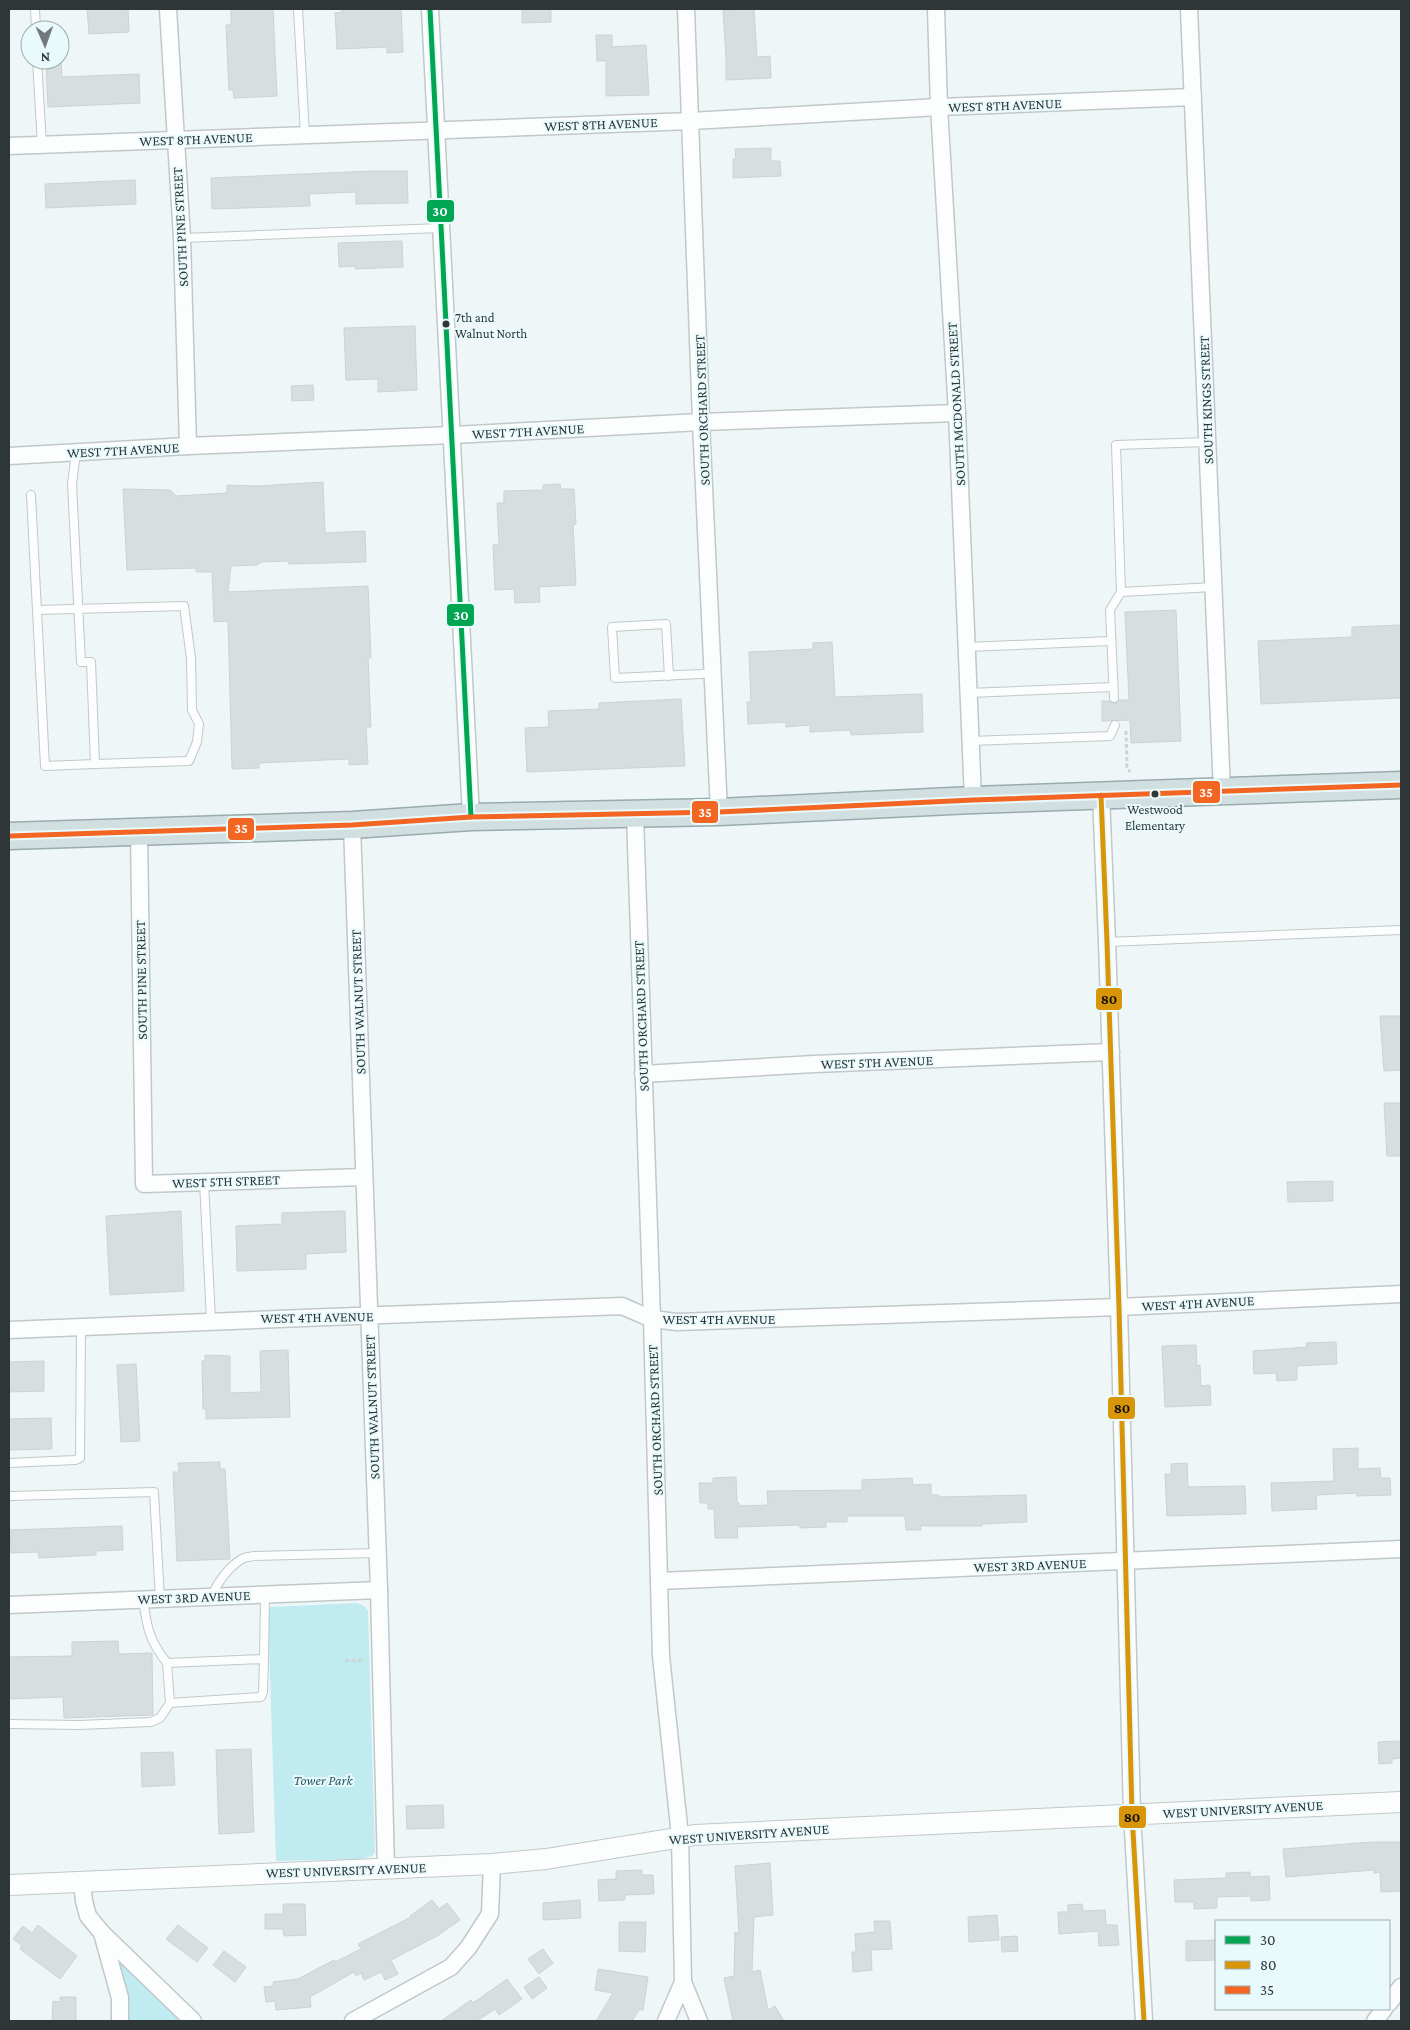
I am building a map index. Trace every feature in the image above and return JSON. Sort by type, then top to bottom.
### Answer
[{"type":"highway","points":[[9,836],[352,825],[471,817],[635,815],[1100,795],[1401,785]]},
{"type":"street","name":"SOUTH PINE STREET","points":[[168,9],[182,238],[188,446]]},
{"type":"street","points":[[430,9],[471,817]]},
{"type":"street","name":"SOUTH ORCHARD STREET","points":[[686,9],[701,422],[719,812]]},
{"type":"street","name":"SOUTH MCDONALD STREET","points":[[936,9],[957,413],[973,800]]},
{"type":"street","name":"SOUTH KINGS STREET","points":[[1189,9],[1222,791]]},
{"type":"street","name":"WEST 8TH AVENUE","points":[[9,146],[691,121],[940,107],[1193,97]]},
{"type":"street","name":"WEST 7TH AVENUE","points":[[9,456],[701,422],[957,413]]},
{"type":"street","points":[[1100,795],[1108,942],[1132,1814],[1144,2021]]},
{"type":"street","name":"SOUTH ORCHARD STREET","points":[[635,815],[661,1656],[680,1836],[683,1982],[666,2021]]},
{"type":"street","name":"SOUTH WALNUT STREET","points":[[352,825],[378,1553],[386,1869]]},
{"type":"street","name":"SOUTH PINE STREET","points":[[139,832],[142,1128]]},
{"type":"street","name":"WEST 5TH AVENUE","points":[[643,1074],[814,1064],[1111,1052]]},
{"type":"street","name":"WEST 5TH STREET","points":[[142,1128],[144,1184],[364,1177]]},
{"type":"street","name":"WEST 4TH AVENUE","points":[[9,1330],[211,1320],[622,1306],[652,1319],[677,1322],[1119,1307],[1401,1294]]},
{"type":"street","name":"WEST 3RD AVENUE","points":[[659,1581],[1401,1549]]},
{"type":"street","name":"WEST 3RD AVENUE","points":[[9,1605],[379,1590]]},
{"type":"street","name":"WEST UNIVERSITY AVENUE","points":[[9,1885],[492,1864],[546,1859],[680,1836],[1401,1802]]},
{"type":"street","points":[[353,2021],[451,1967],[468,1948],[490,1914],[492,1864]]},
{"type":"street","points":[[82,1882],[88,1916],[102,1933],[193,2021]]},
{"type":"street","points":[[102,1933],[120,1998],[120,2021]]},
{"type":"street","points":[[683,1982],[699,2021]]},
{"type":"street","points":[[1390,2002],[1401,1987]]},
{"type":"street","points":[[1375,2021],[1383,2010]]},
{"type":"lane","points":[[298,9],[305,135]]},
{"type":"lane","points":[[38,70],[42,145]]},
{"type":"lane","points":[[182,238],[440,228]]},
{"type":"lane","points":[[1114,698],[1110,610],[1121,592],[1116,445],[1208,442]]},
{"type":"lane","points":[[76,452],[72,484],[81,662],[91,662],[95,764]]},
{"type":"lane","points":[[31,495],[45,766],[189,761],[197,742],[199,724],[192,710],[191,658],[184,606],[37,610]]},
{"type":"lane","points":[[1121,592],[1213,587]]},
{"type":"lane","points":[[668,676],[666,624],[612,626],[614,678],[668,676],[713,673]]},
{"type":"lane","points":[[967,647],[1111,641]]},
{"type":"lane","points":[[968,692],[1113,687]]},
{"type":"lane","points":[[971,741],[1110,736],[1115,726]]},
{"type":"lane","points":[[1108,942],[1401,930]]},
{"type":"lane","points":[[204,1182],[211,1320]]},
{"type":"lane","points":[[9,1463],[75,1460],[80,1458],[80,1327]]},
{"type":"lane","points":[[11,1496],[154,1492],[160,1599]]},
{"type":"lane","points":[[213,1596],[219,1582],[242,1558],[254,1556],[378,1553]]},
{"type":"lane","points":[[170,1703],[261,1697],[263,1692],[265,1594]]},
{"type":"lane","points":[[9,1724],[78,1725],[151,1722],[160,1718],[170,1703],[168,1663],[151,1639],[147,1626],[144,1600]]},
{"type":"lane","points":[[168,1663],[264,1659]]},
{"type":"path","points":[[1126,724],[1127,767],[1130,772]]},
{"type":"green space","name":"Tower Park","points":[[357,1603],[364,1606],[368,1611],[375,1852],[372,1856],[361,1859],[276,1861],[268,1613],[270,1607]]},
{"type":"green space","points":[[102,1933],[193,2021],[120,2021]]},
{"type":"building","points":[[87,9],[128,9],[129,32],[89,34]]},
{"type":"building","points":[[231,9],[273,9],[277,96],[234,98],[233,90],[229,90],[226,25],[231,25]]},
{"type":"building","points":[[342,9],[401,9],[403,52],[387,53],[387,47],[337,49],[335,13],[342,12]]},
{"type":"building","points":[[522,9],[551,9],[551,22],[522,23]]},
{"type":"building","points":[[754,9],[757,57],[770,56],[771,78],[726,80],[723,10]]},
{"type":"building","points":[[596,35],[612,35],[612,47],[646,45],[649,95],[606,96],[606,61],[597,61]]},
{"type":"building","points":[[46,70],[62,70],[62,77],[139,74],[140,103],[48,107]]},
{"type":"building","points":[[771,148],[771,161],[780,161],[781,176],[733,178],[733,159],[736,159],[735,149]]},
{"type":"building","points":[[407,171],[408,203],[356,204],[356,192],[309,194],[310,206],[212,209],[211,178]]},
{"type":"building","points":[[135,180],[136,204],[46,208],[45,184]]},
{"type":"building","points":[[402,241],[403,267],[355,269],[355,266],[339,267],[338,243]]},
{"type":"building","points":[[415,326],[417,390],[378,392],[378,379],[346,380],[344,328]]},
{"type":"building","points":[[313,385],[314,400],[292,401],[291,386]]},
{"type":"building","points":[[323,482],[325,533],[365,531],[366,562],[289,564],[288,561],[231,566],[228,592],[368,586],[371,658],[368,658],[371,727],[366,727],[368,764],[349,765],[349,759],[259,763],[259,768],[232,769],[228,621],[214,622],[212,572],[196,572],[196,568],[127,570],[123,489],[170,490],[176,496],[227,493],[227,485],[257,486]]},
{"type":"building","points":[[560,484],[561,489],[574,489],[576,524],[573,525],[576,585],[539,587],[540,602],[515,603],[514,589],[495,590],[493,545],[499,544],[497,503],[504,503],[504,491],[543,490],[543,485]]},
{"type":"building","points":[[1176,610],[1181,741],[1131,743],[1130,720],[1102,721],[1102,701],[1109,701],[1115,704],[1119,700],[1129,700],[1125,612]]},
{"type":"building","points":[[1401,625],[1401,698],[1261,704],[1258,641],[1352,637],[1352,627]]},
{"type":"building","points":[[832,642],[835,697],[922,694],[923,732],[851,735],[850,730],[810,732],[810,725],[786,727],[786,722],[748,724],[747,702],[751,702],[749,652],[813,649],[813,643]]},
{"type":"building","points":[[681,699],[685,766],[527,772],[525,728],[549,727],[548,711],[599,709],[599,703]]},
{"type":"building","points":[[1380,1016],[1401,1016],[1401,1070],[1384,1071]]},
{"type":"building","points":[[1384,1103],[1401,1103],[1401,1156],[1387,1156]]},
{"type":"building","points":[[1333,1181],[1333,1201],[1288,1202],[1287,1182]]},
{"type":"building","points":[[181,1211],[184,1291],[110,1295],[106,1216]]},
{"type":"building","points":[[345,1211],[346,1252],[306,1254],[306,1269],[237,1271],[236,1226],[282,1224],[282,1213]]},
{"type":"building","points":[[1336,1342],[1337,1364],[1297,1366],[1297,1380],[1277,1381],[1276,1373],[1254,1374],[1253,1351],[1307,1347],[1306,1343]]},
{"type":"building","points":[[1196,1345],[1197,1366],[1200,1365],[1201,1386],[1210,1385],[1211,1405],[1165,1407],[1162,1346]]},
{"type":"building","points":[[288,1350],[290,1417],[206,1419],[206,1409],[203,1409],[202,1361],[205,1361],[205,1355],[230,1356],[230,1393],[261,1392],[260,1351]]},
{"type":"building","points":[[44,1361],[44,1391],[9,1392],[9,1362]]},
{"type":"building","points":[[136,1364],[140,1441],[121,1442],[117,1365]]},
{"type":"building","points":[[51,1418],[52,1449],[9,1450],[9,1419]]},
{"type":"building","points":[[1358,1448],[1358,1469],[1380,1468],[1381,1478],[1390,1478],[1391,1495],[1357,1496],[1357,1493],[1316,1495],[1317,1509],[1272,1511],[1271,1483],[1334,1481],[1333,1449]]},
{"type":"building","points":[[220,1462],[220,1469],[225,1469],[230,1559],[177,1561],[173,1472],[179,1472],[178,1463]]},
{"type":"building","points":[[1187,1463],[1188,1487],[1245,1486],[1246,1514],[1167,1516],[1165,1474],[1171,1474],[1171,1464]]},
{"type":"building","points":[[736,1477],[737,1503],[739,1503],[739,1506],[768,1505],[767,1491],[862,1490],[862,1480],[912,1478],[913,1485],[931,1484],[931,1495],[939,1495],[939,1497],[1026,1495],[1027,1522],[982,1524],[982,1526],[920,1526],[921,1530],[906,1530],[905,1516],[847,1516],[847,1522],[826,1522],[826,1527],[800,1528],[800,1525],[737,1527],[738,1538],[715,1538],[714,1509],[708,1509],[708,1503],[700,1503],[699,1483],[713,1483],[713,1478]]},
{"type":"building","points":[[122,1526],[123,1550],[96,1551],[96,1555],[39,1558],[38,1552],[11,1553],[10,1530]]},
{"type":"building","points":[[118,1641],[119,1654],[152,1653],[153,1715],[64,1718],[63,1697],[9,1699],[9,1657],[72,1656],[72,1642]]},
{"type":"building","points":[[1401,1741],[1401,1758],[1392,1759],[1392,1763],[1379,1764],[1378,1742]]},
{"type":"building","points":[[251,1749],[254,1832],[219,1834],[216,1750]]},
{"type":"building","points":[[173,1752],[175,1785],[142,1787],[141,1753]]},
{"type":"building","points":[[443,1805],[444,1828],[407,1829],[406,1806]]},
{"type":"building","points":[[1372,1842],[1401,1842],[1401,1891],[1381,1892],[1380,1872],[1374,1873],[1374,1870],[1286,1877],[1283,1849]]},
{"type":"building","points":[[770,1863],[773,1915],[754,1917],[752,1972],[760,1970],[768,2010],[775,2006],[784,2021],[733,2021],[724,1978],[734,1976],[735,1932],[739,1933],[735,1866]]},
{"type":"building","points":[[642,1870],[642,1875],[653,1875],[654,1894],[625,1895],[625,1900],[599,1901],[598,1880],[616,1879],[616,1871]]},
{"type":"building","points":[[1250,1872],[1250,1877],[1269,1876],[1270,1900],[1251,1901],[1251,1896],[1217,1897],[1217,1908],[1194,1909],[1194,1902],[1175,1902],[1174,1880],[1226,1878],[1226,1873]]},
{"type":"building","points":[[432,1900],[439,1909],[447,1903],[460,1920],[437,1936],[391,1960],[398,1974],[385,1980],[381,1972],[364,1980],[361,1973],[356,1976],[354,1972],[310,1997],[311,2007],[276,2010],[275,2001],[266,2002],[264,1987],[274,1986],[273,1982],[298,1979],[334,1960],[335,1962],[361,1949],[358,1944],[411,1917]]},
{"type":"building","points":[[580,1900],[581,1918],[543,1920],[543,1903]]},
{"type":"building","points":[[283,1904],[305,1904],[306,1935],[284,1936],[283,1929],[265,1929],[265,1914],[283,1914]]},
{"type":"building","points":[[1082,1904],[1083,1911],[1105,1910],[1106,1925],[1117,1925],[1119,1945],[1099,1946],[1098,1931],[1059,1934],[1058,1912],[1068,1912],[1068,1905]]},
{"type":"building","points":[[997,1915],[999,1940],[969,1942],[968,1917]]},
{"type":"building","points":[[874,1921],[890,1921],[892,1949],[871,1950],[872,1970],[853,1972],[852,1952],[856,1952],[855,1934],[875,1932]]},
{"type":"building","points":[[619,1922],[646,1922],[645,1952],[619,1951]]},
{"type":"building","points":[[38,1925],[77,1956],[60,1979],[20,1949],[22,1946],[13,1939],[23,1926],[32,1933]]},
{"type":"building","points":[[178,1925],[208,1948],[197,1962],[166,1939]]},
{"type":"building","points":[[1017,1936],[1018,1951],[1002,1952],[1001,1937]]},
{"type":"building","points":[[1215,1940],[1215,1960],[1186,1961],[1186,1941]]},
{"type":"building","points":[[543,1949],[553,1963],[539,1974],[528,1959]]},
{"type":"building","points":[[224,1951],[246,1967],[235,1982],[213,1965]]},
{"type":"building","points":[[598,1969],[648,1977],[643,2010],[639,2010],[632,2021],[596,2021],[613,1993],[595,1990]]},
{"type":"building","points":[[539,1977],[547,1988],[532,1999],[524,1987]]},
{"type":"building","points":[[507,1979],[522,1999],[499,2015],[495,2009],[477,2021],[441,2021],[471,2000],[473,2003]]},
{"type":"building","points":[[60,1997],[76,1997],[76,2021],[52,2021],[53,2001],[60,2002]]},
{"type":"transit line","name":"30","points":[[430,9],[471,817]]},
{"type":"transit line","name":"35","points":[[9,836],[352,825],[471,817],[719,812],[973,800],[1401,785]]},
{"type":"transit line","name":"80","points":[[1101,795],[1119,1307],[1132,1814],[1144,2021]]},
{"type":"place","name":"7th and Walnut North","points":[[446,324]]},
{"type":"place","name":"Westwood Elementary","points":[[1155,794]]}]
